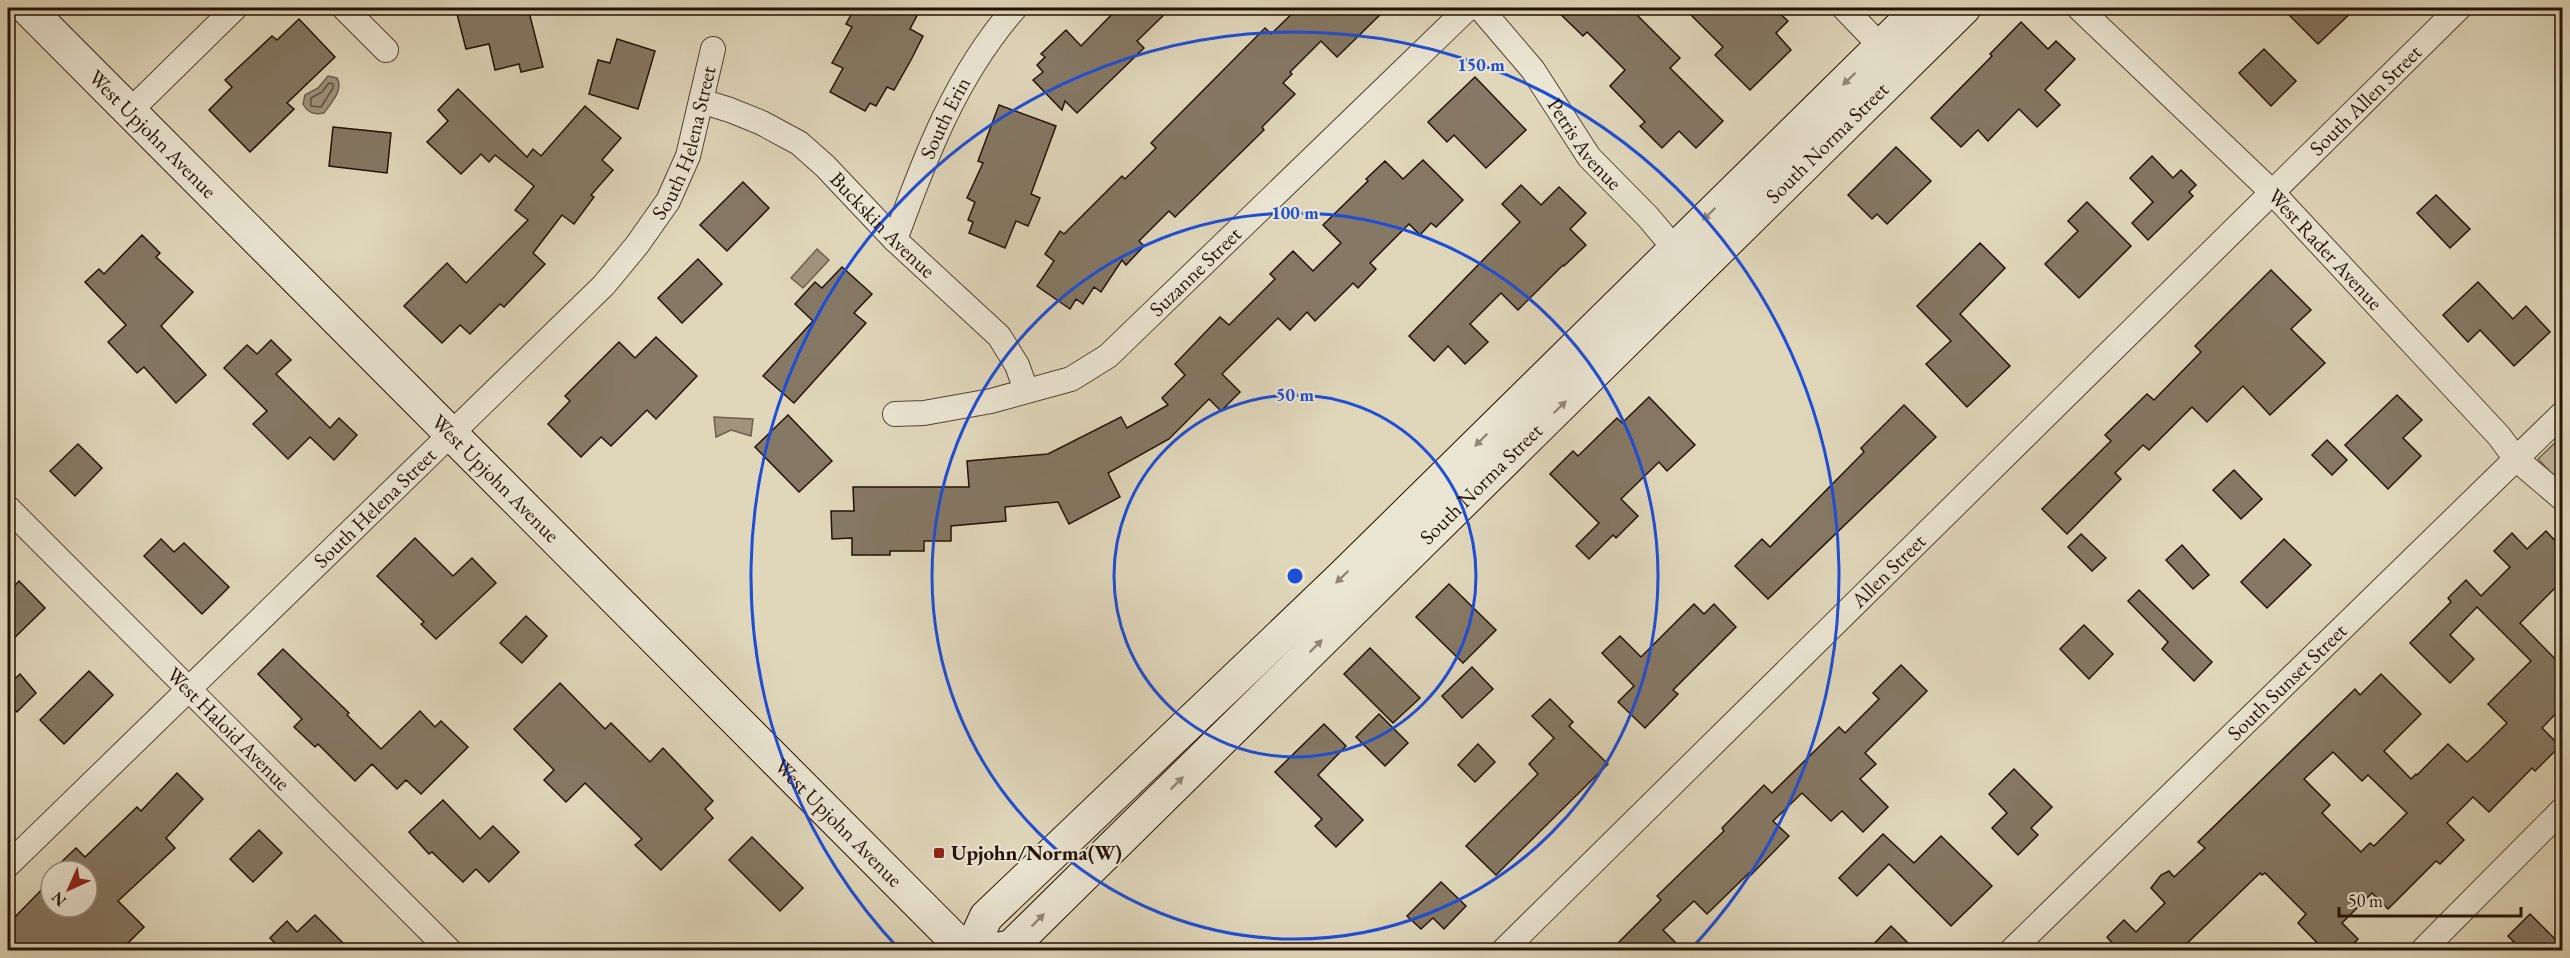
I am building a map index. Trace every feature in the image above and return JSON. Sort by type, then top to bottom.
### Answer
[{"type":"street","name":"West Upjohn Avenue","points":[[27,8],[965,951]]},
{"type":"street","points":[[130,110],[235,8]]},
{"type":"street","points":[[344,8],[386,50]]},
{"type":"street","name":"South Erin","points":[[895,240],[920,170],[950,103],[972,63],[1014,8]]},
{"type":"street","name":"Suzanne Street","points":[[895,414],[924,413],[991,401],[1071,379],[1108,356],[1468,8]]},
{"type":"street","name":"Petris Avenue","points":[[1480,8],[1533,70],[1588,157],[1675,248],[1695,275]]},
{"type":"street","points":[[1844,8],[1892,59]]},
{"type":"street","name":"South Norma Street","points":[[991,951],[1011,946],[1695,275],[1892,59],[1920,8]]},
{"type":"street","name":"South Norma Street","points":[[971,951],[986,917],[1342,577],[1675,248],[1892,59],[1964,8]]},
{"type":"street","name":"West Rader Avenue","points":[[2079,8],[2272,192],[2499,436],[2516,459],[2562,498]]},
{"type":"street","name":"South Allen Street","points":[[2272,192],[2459,8]]},
{"type":"street","name":"South Helena Street","points":[[8,865],[604,285],[668,201],[688,156],[713,49]]},
{"type":"street","name":"Buckskin Avenue","points":[[700,102],[730,110],[762,123],[799,143],[825,166],[895,240],[999,336],[1017,364],[1026,390]]},
{"type":"street","name":"Allen Street","points":[[1504,951],[2272,192]]},
{"type":"street","name":"South Sunset Street","points":[[2012,951],[2562,414]]},
{"type":"street","name":"West Haloid Avenue","points":[[8,508],[449,951]]},
{"type":"street","points":[[2423,951],[2562,810]]},
{"type":"shaded area","points":[[2562,436],[2562,484],[2538,459]]},
{"type":"water","points":[[328,76],[337,78],[338,92],[324,113],[312,113],[303,104],[305,95],[318,88]]},
{"type":"water","points":[[817,249],[829,260],[803,288],[791,278]]},
{"type":"water","points":[[714,417],[753,419],[751,436],[731,430],[716,437]]},
{"type":"building","points":[[486,8],[489,12],[510,8],[528,8],[543,67],[521,72],[519,64],[495,70],[489,44],[466,49],[457,14]]},
{"type":"building","points":[[855,8],[921,8],[910,29],[923,36],[912,58],[894,90],[887,87],[876,106],[870,103],[865,111],[830,92],[843,68],[832,63],[852,27],[846,24]]},
{"type":"building","points":[[1118,8],[1171,8],[1137,41],[1144,48],[1077,113],[1065,101],[1062,110],[1033,80],[1043,72],[1037,65],[1045,57],[1041,54],[1066,30],[1081,46]]},
{"type":"building","points":[[1298,8],[1387,8],[1337,57],[1321,41],[1290,72],[1292,74],[1283,83],[1295,94],[1262,127],[1264,130],[1175,217],[1169,211],[1139,241],[1144,246],[1126,265],[1122,260],[1101,292],[1094,287],[1083,304],[1076,299],[1070,309],[1037,286],[1054,261],[1045,254],[1060,231],[1064,234],[1122,176],[1125,179],[1156,148],[1151,143],[1265,28],[1271,34]]},
{"type":"building","points":[[1554,8],[1630,8],[1680,58],[1670,68],[1723,121],[1696,148],[1679,131],[1662,148],[1640,126],[1645,122],[1610,86],[1625,70],[1587,32],[1583,36]]},
{"type":"building","points":[[1684,8],[1774,8],[1788,21],[1776,33],[1791,50],[1750,90],[1715,55],[1723,47]]},
{"type":"building","points":[[2282,8],[2356,8],[2318,44]]},
{"type":"building","points":[[299,19],[335,57],[287,103],[294,109],[250,152],[209,110],[232,87],[225,80],[272,36],[277,40]]},
{"type":"building","points":[[2021,22],[2048,49],[2056,41],[2075,59],[2045,90],[2060,105],[2037,127],[2019,109],[1988,141],[1978,130],[1961,147],[1931,118],[1992,56],[1990,54]]},
{"type":"building","points":[[617,39],[655,51],[638,109],[589,94],[598,60],[610,63]]},
{"type":"building","points":[[2264,49],[2296,81],[2271,106],[2239,73]]},
{"type":"building","points":[[1475,77],[1526,130],[1486,168],[1454,135],[1447,142],[1428,122]]},
{"type":"building","points":[[458,89],[527,157],[533,149],[541,156],[585,106],[621,138],[602,160],[613,170],[591,195],[594,197],[574,224],[562,215],[533,253],[545,264],[504,307],[500,304],[470,334],[460,325],[442,343],[404,306],[447,263],[466,283],[528,220],[515,210],[534,186],[495,155],[489,162],[481,154],[461,174],[427,142],[448,121],[438,110]]},
{"type":"building","points":[[999,105],[1056,126],[1031,194],[1040,198],[1028,226],[1016,221],[1005,248],[969,233],[973,222],[968,220],[975,202],[967,198],[983,163],[978,161]]},
{"type":"building","points":[[333,127],[391,133],[387,173],[329,166]]},
{"type":"building","points":[[1896,147],[1931,181],[1887,224],[1877,214],[1872,219],[1848,195]]},
{"type":"building","points":[[2152,156],[2173,178],[2181,170],[2196,185],[2189,192],[2193,196],[2148,240],[2132,223],[2153,202],[2130,178]]},
{"type":"building","points":[[1423,160],[1463,200],[1436,227],[1431,223],[1420,235],[1409,224],[1370,263],[1376,269],[1358,288],[1353,283],[1315,321],[1307,312],[1290,330],[1278,318],[1222,374],[1240,392],[1221,411],[1209,399],[1169,439],[1108,473],[1120,497],[1069,524],[1058,502],[1005,507],[1006,521],[951,526],[951,541],[924,541],[924,551],[890,551],[890,555],[852,555],[852,538],[832,539],[831,511],[854,511],[853,487],[969,487],[967,461],[1048,454],[1121,417],[1127,428],[1168,405],[1162,398],[1185,375],[1175,364],[1220,317],[1229,325],[1275,279],[1270,274],[1293,251],[1313,271],[1341,243],[1323,225],[1385,161],[1403,179]]},
{"type":"building","points":[[743,182],[769,208],[727,251],[700,225]]},
{"type":"building","points":[[1521,185],[1541,205],[1559,187],[1586,213],[1570,229],[1586,245],[1518,310],[1501,293],[1470,324],[1488,342],[1465,364],[1448,346],[1434,361],[1409,336],[1520,222],[1502,204]]},
{"type":"building","points":[[2436,195],[2470,229],[2450,248],[2417,213]]},
{"type":"building","points":[[2087,202],[2131,246],[2079,298],[2045,264],[2078,231],[2068,221]]},
{"type":"building","points":[[142,235],[160,253],[156,257],[193,292],[161,326],[206,375],[176,403],[144,367],[137,373],[108,342],[126,325],[85,282],[99,269],[104,274]]},
{"type":"building","points":[[1980,243],[2005,268],[1960,314],[2010,366],[1967,407],[1926,364],[1951,341],[1917,306]]},
{"type":"building","points":[[698,259],[722,284],[682,323],[658,298]]},
{"type":"building","points":[[842,267],[872,294],[854,313],[866,323],[794,403],[763,376],[813,321],[795,304],[815,282],[822,288]]},
{"type":"building","points":[[2271,270],[2311,310],[2291,329],[2325,363],[2270,415],[2243,386],[2207,422],[2192,407],[2149,450],[2143,445],[2115,473],[2121,479],[2067,534],[2042,509],[2111,441],[2105,435],[2147,394],[2154,400],[2201,352],[2195,346]]},
{"type":"building","points":[[2478,282],[2513,319],[2526,306],[2550,332],[2514,366],[2480,330],[2468,342],[2443,315]]},
{"type":"building","points":[[656,337],[697,376],[656,419],[647,410],[611,446],[601,437],[581,457],[548,424],[570,401],[565,396],[619,342],[635,358]]},
{"type":"building","points":[[271,340],[291,360],[276,374],[330,428],[339,418],[357,435],[334,460],[310,437],[288,459],[253,424],[267,411],[224,368],[247,345],[257,354]]},
{"type":"building","points":[[2397,395],[2422,420],[2403,438],[2421,456],[2388,489],[2345,445]]},
{"type":"building","points":[[1649,397],[1695,445],[1667,471],[1659,462],[1621,499],[1638,516],[1616,538],[1613,535],[1589,559],[1576,546],[1599,523],[1550,474],[1573,451],[1578,456],[1617,418],[1622,423]]},
{"type":"building","points":[[1904,405],[1936,437],[1768,599],[1735,566],[1762,539],[1770,547],[1864,452],[1861,448]]},
{"type":"building","points":[[788,415],[832,461],[799,492],[755,447]]},
{"type":"building","points":[[2327,440],[2347,460],[2332,475],[2312,455]]},
{"type":"building","points":[[78,444],[102,468],[75,496],[50,471]]},
{"type":"building","points":[[2234,470],[2262,499],[2241,519],[2213,490]]},
{"type":"building","points":[[2546,531],[2562,548],[2562,581],[2520,623],[2562,666],[2562,707],[2542,728],[2560,746],[2535,771],[2532,768],[2489,812],[2473,797],[2447,823],[2464,840],[2440,864],[2436,861],[2388,909],[2372,893],[2342,923],[2358,939],[2347,951],[2325,951],[2298,923],[2306,914],[2265,873],[2262,875],[2260,873],[2179,951],[2119,951],[2107,937],[2124,920],[2136,932],[2165,903],[2151,888],[2161,875],[2169,871],[2174,877],[2205,848],[2198,842],[2355,689],[2360,695],[2381,674],[2421,714],[2384,751],[2411,779],[2448,744],[2467,762],[2478,752],[2507,723],[2488,704],[2531,661],[2477,607],[2450,635],[2474,659],[2450,683],[2410,643],[2451,602],[2448,598],[2466,580],[2481,596],[2510,567],[2494,551],[2512,533],[2527,549]],"holes":[[[2333,752],[2362,781],[2368,775],[2407,813],[2374,846],[2370,843],[2361,852],[2322,813],[2330,805],[2304,779]]]},
{"type":"building","points":[[2081,534],[2106,558],[2092,571],[2068,547]]},
{"type":"building","points":[[415,538],[453,576],[472,558],[496,583],[436,639],[421,624],[424,622],[377,576]]},
{"type":"building","points":[[161,539],[174,552],[184,543],[229,587],[202,614],[144,556]]},
{"type":"building","points":[[2284,539],[2311,565],[2267,608],[2241,582]]},
{"type":"building","points":[[2182,545],[2209,575],[2193,589],[2166,560]]},
{"type":"building","points":[[19,581],[45,608],[8,644],[8,593]]},
{"type":"building","points":[[1449,584],[1496,630],[1463,663],[1416,617]]},
{"type":"building","points":[[2139,590],[2212,662],[2194,681],[2162,649],[2168,642],[2128,601]]},
{"type":"building","points":[[1694,604],[1704,614],[1714,604],[1736,627],[1673,690],[1678,694],[1645,728],[1618,702],[1634,686],[1602,653],[1620,636],[1641,657]]},
{"type":"building","points":[[526,616],[547,636],[522,663],[500,643]]},
{"type":"building","points":[[2084,625],[2113,654],[2089,679],[2060,649]]},
{"type":"building","points":[[1370,648],[1420,698],[1393,723],[1344,674]]},
{"type":"building","points":[[283,649],[349,713],[347,715],[381,749],[420,711],[435,727],[441,721],[468,747],[421,794],[406,780],[397,789],[372,764],[355,781],[318,744],[315,747],[294,727],[302,719],[258,674]]},
{"type":"building","points":[[1901,665],[1927,691],[1865,753],[1876,764],[1860,779],[1888,807],[1863,832],[1842,811],[1831,821],[1802,793],[1773,821],[1789,836],[1751,875],[1749,873],[1707,914],[1694,901],[1663,930],[1684,951],[1610,951],[1661,900],[1657,896],[1724,831],[1722,828],[1764,785],[1772,793],[1839,727],[1845,733],[1879,699],[1873,693]]},
{"type":"building","points":[[1472,667],[1493,689],[1462,718],[1442,696]]},
{"type":"building","points":[[89,671],[113,695],[64,744],[40,720]]},
{"type":"building","points":[[20,674],[36,693],[17,712],[8,702],[8,685]]},
{"type":"building","points":[[560,683],[605,729],[611,723],[650,762],[663,748],[713,801],[705,809],[713,818],[661,870],[635,845],[642,839],[585,783],[566,802],[544,780],[554,770],[514,729]]},
{"type":"building","points":[[1550,699],[1573,722],[1569,726],[1608,764],[1496,875],[1466,846],[1538,774],[1529,764],[1554,738],[1532,716]]},
{"type":"building","points":[[1379,714],[1408,743],[1385,766],[1356,737]]},
{"type":"building","points":[[1324,724],[1346,746],[1318,775],[1363,820],[1336,847],[1315,826],[1322,819],[1275,772]]},
{"type":"building","points":[[1478,744],[1495,762],[1475,782],[1458,765]]},
{"type":"building","points":[[2014,769],[2052,807],[2031,828],[2038,835],[2018,855],[1992,828],[2007,813],[1989,794]]},
{"type":"building","points":[[177,773],[203,799],[166,838],[175,848],[118,901],[144,927],[120,951],[8,951],[8,924],[39,892],[39,919],[99,919],[99,859],[65,859],[76,848],[85,857],[137,807],[141,811]]},
{"type":"building","points":[[443,800],[480,839],[493,826],[519,852],[489,882],[476,869],[463,882],[432,852],[429,854],[409,832]]},
{"type":"building","points":[[259,830],[282,853],[253,882],[230,859]]},
{"type":"building","points":[[1883,834],[1914,863],[1941,836],[1992,886],[1951,926],[1889,864],[1857,896],[1839,878]]},
{"type":"building","points":[[752,837],[803,888],[780,911],[729,860]]},
{"type":"building","points":[[1441,882],[1466,906],[1444,929],[1433,918],[1421,929],[1407,916]]},
{"type":"building","points":[[2530,914],[2562,946],[2562,951],[2523,951],[2508,936]]},
{"type":"building","points":[[315,915],[351,951],[279,951],[281,949],[270,938],[287,921],[297,932]]},
{"type":"building","points":[[1891,926],[1916,951],[1867,951]]},
{"type":"place","name":"Upjohn/Norma(W)","points":[[939,853]]}]
